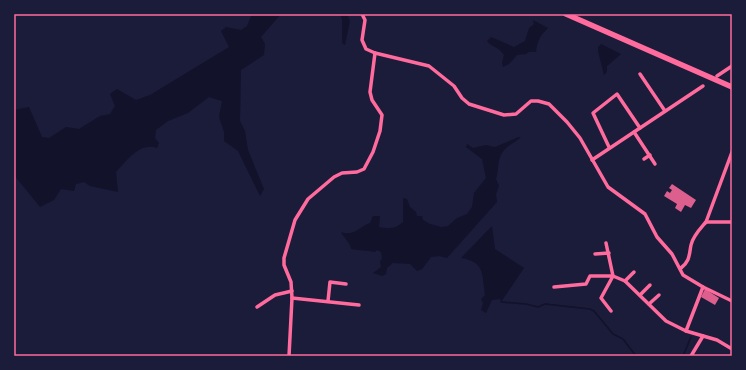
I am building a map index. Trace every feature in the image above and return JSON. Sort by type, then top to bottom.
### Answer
[{"type":"highway","points":[[566,14],[732,87]]},
{"type":"street","points":[[362,14],[365,20],[362,40],[366,49],[375,53],[428,66],[454,86],[462,98],[469,104],[504,115],[516,114],[531,101],[549,104],[580,138],[608,187],[645,214],[657,237],[681,268],[683,275],[703,287],[732,301]]},
{"type":"street","points":[[289,356],[292,291],[291,282],[284,265],[284,258],[295,220],[308,199],[334,177],[342,173],[357,172],[364,169],[373,152],[380,131],[382,115],[372,100],[370,92],[375,53]]},
{"type":"street","points":[[717,76],[732,66]]},
{"type":"street","points":[[640,74],[665,111]]},
{"type":"street","points":[[592,160],[609,147],[702,86]]},
{"type":"street","points":[[609,147],[593,113],[617,94],[640,128]]},
{"type":"street","points":[[634,132],[655,164]]},
{"type":"street","points":[[681,268],[690,258],[691,244],[698,231],[706,222],[732,152]]},
{"type":"street","points":[[644,159],[650,155]]},
{"type":"street","points":[[706,222],[732,222]]},
{"type":"street","points":[[606,242],[613,276],[600,298],[611,311]]},
{"type":"street","points":[[595,254],[609,253]]},
{"type":"street","points":[[625,281],[634,272]]},
{"type":"street","points":[[554,287],[586,284],[590,276],[613,276],[625,281],[666,321],[686,331],[725,344],[732,349]]},
{"type":"street","points":[[328,301],[330,282],[346,284]]},
{"type":"street","points":[[640,295],[650,285]]},
{"type":"street","points":[[686,331],[703,287]]},
{"type":"street","points":[[257,307],[275,295],[292,291]]},
{"type":"street","points":[[649,304],[659,295]]},
{"type":"street","points":[[292,298],[358,305]]},
{"type":"street","points":[[691,356],[703,336]]},
{"type":"shaded area","points":[[252,14],[281,14],[261,37],[265,44],[264,55],[241,70],[240,121],[245,131],[248,150],[264,189],[260,196],[238,151],[224,141],[224,132],[219,117],[222,101],[209,97],[188,113],[168,121],[156,130],[155,138],[159,143],[157,148],[151,147],[139,150],[129,158],[116,172],[118,192],[90,186],[84,182],[76,184],[74,191],[61,189],[54,200],[40,207],[14,175],[14,110],[29,107],[42,137],[49,138],[66,127],[79,129],[100,116],[110,114],[115,106],[110,94],[117,89],[136,100],[150,95],[229,47],[221,31],[226,27],[241,30],[247,26]]},
{"type":"shaded area","points":[[340,14],[347,14],[350,21],[345,45],[342,43],[342,19]]},
{"type":"shaded area","points":[[533,20],[548,28],[539,39],[536,52],[517,55],[509,64],[503,67],[502,63],[504,55],[487,41],[491,37],[514,47],[525,41],[529,28],[534,24]]},
{"type":"shaded area","points":[[601,44],[621,54],[607,66],[607,72],[604,75],[598,51],[598,47]]},
{"type":"shaded area","points":[[521,137],[506,148],[500,156],[496,179],[499,186],[496,194],[497,202],[447,258],[439,256],[431,257],[422,269],[417,271],[410,264],[393,263],[387,268],[386,274],[382,276],[373,273],[381,267],[381,252],[377,250],[375,252],[351,249],[341,232],[349,233],[356,231],[370,223],[373,216],[380,216],[379,227],[389,228],[397,226],[403,222],[403,198],[407,199],[410,207],[416,212],[417,216],[422,216],[423,220],[430,224],[442,227],[448,226],[457,218],[467,214],[472,207],[474,193],[486,178],[482,159],[466,147],[467,144],[473,148],[486,145],[495,147]]},
{"type":"shaded area","points":[[492,226],[495,249],[524,268],[501,302],[500,299],[492,300],[486,313],[481,310],[483,303],[481,299],[485,295],[481,270],[469,260],[461,258]]},
{"type":"building","points":[[672,184],[696,200],[691,208],[685,205],[681,212],[675,208],[677,204],[664,196],[667,191],[670,193],[672,190],[669,188]]},
{"type":"building","points":[[705,289],[719,298],[715,305],[701,297]]},
{"type":"waterway","points":[[501,302],[526,304],[538,307],[545,304],[590,309],[594,311],[613,334],[623,339],[636,356]]},
{"type":"waterway","points":[[683,356],[691,337]]}]
